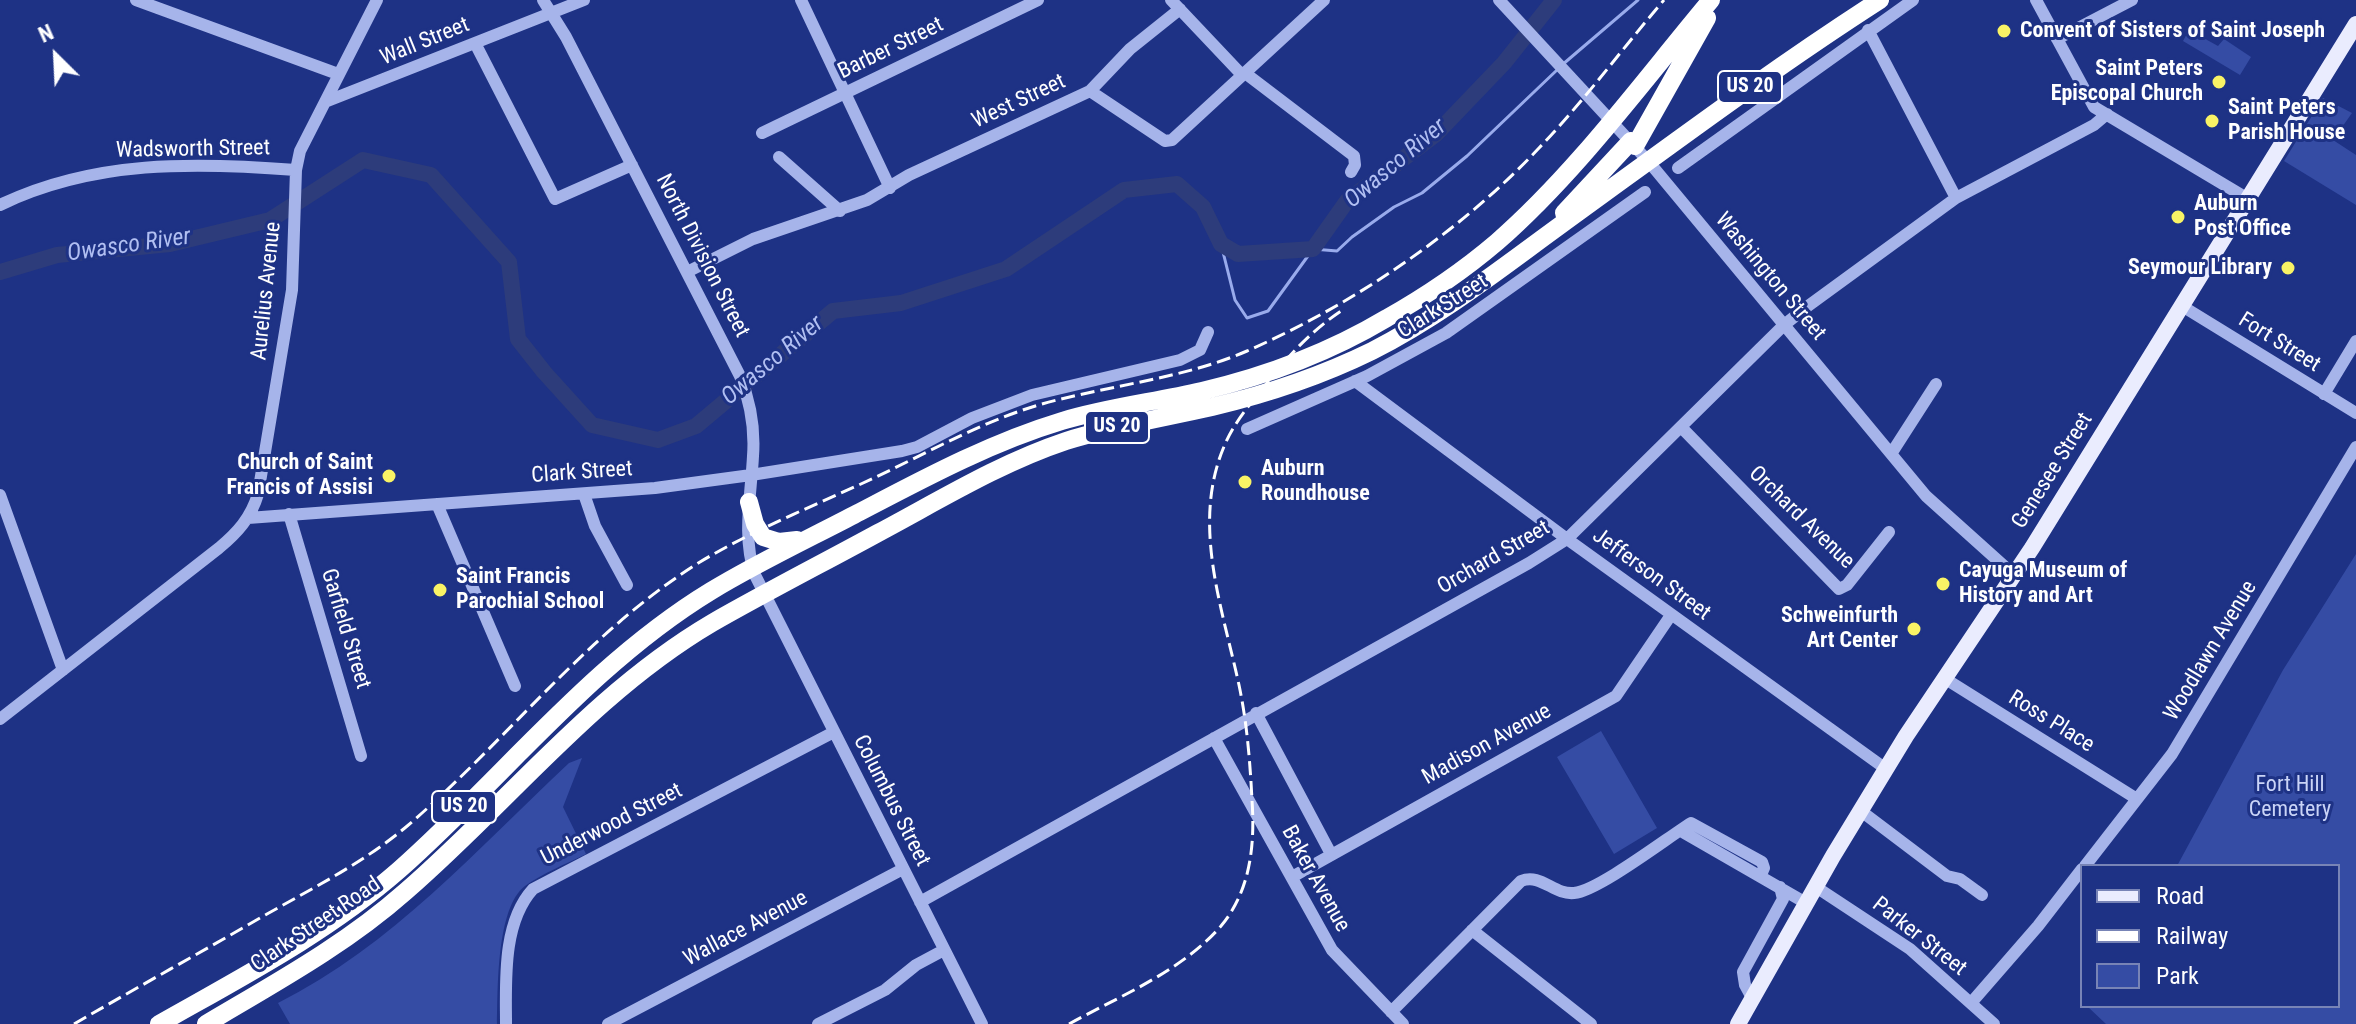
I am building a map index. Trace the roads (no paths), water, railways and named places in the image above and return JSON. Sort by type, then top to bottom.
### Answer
[{"type":"highway","name":"US 20","points":[[159,1024],[299,943],[371,893],[635,645],[701,597],[752,567],[935,473],[1020,435],[1096,412],[1230,384],[1287,365],[1360,333],[1417,300],[1495,243],[1542,200],[1712,0]]},
{"type":"highway","points":[[1548,235],[1633,144],[1699,33],[1712,0]]},
{"type":"highway","name":"US 20","points":[[764,595],[961,488],[1031,454],[1118,427],[1257,395],[1339,366],[1441,312],[1751,86],[1880,0]]},
{"type":"highway","points":[[749,502],[759,532],[769,541],[785,542],[815,536]]},
{"type":"highway","name":"Clark Street Road","points":[[206,1024],[306,966],[376,917],[425,875],[612,694],[713,623],[764,595]]},
{"type":"main road","name":"Genesee Street","points":[[1743,1022],[1752,998],[1886,769],[2014,575],[2356,24]]},
{"type":"street","points":[[136,0],[333,72]]},
{"type":"street","name":"Aurelius Avenue","points":[[248,518],[258,494],[290,304],[296,174],[300,151],[325,102],[333,72],[377,0]]},
{"type":"street","name":"North Division Street","points":[[543,0],[726,345],[748,400],[753,435],[748,543],[752,567],[764,595]]},
{"type":"street","name":"Wall Street","points":[[325,102],[584,0]]},
{"type":"street","points":[[801,0],[890,188]]},
{"type":"street","name":"Barber Street","points":[[762,133],[1038,0]]},
{"type":"street","name":"Washington Street","points":[[1499,0],[1649,162],[1926,496],[2014,575]]},
{"type":"street","points":[[1678,168],[1913,0]]},
{"type":"street","points":[[2036,0],[2094,107],[2248,199]]},
{"type":"street","points":[[2057,39],[2132,0]]},
{"type":"street","name":"West Street","points":[[687,272],[753,239],[840,211],[890,188],[909,175],[1090,91],[1165,141],[1172,140],[1320,1]]},
{"type":"street","points":[[1090,91],[1175,4],[1244,74],[1354,156],[1355,165],[1351,172]]},
{"type":"street","points":[[1868,30],[1956,198]]},
{"type":"street","points":[[475,43],[555,199],[632,165]]},
{"type":"street","name":"Orchard Street","points":[[920,902],[1567,539],[1784,325],[1956,198],[2094,125],[2107,114]]},
{"type":"street","points":[[779,157],[840,211]]},
{"type":"street","name":"Wadsworth Street","points":[[0,205],[50,184],[129,167],[226,166],[296,174]]},
{"type":"street","name":"Clark Street","points":[[1247,429],[1355,381],[1446,333],[1645,192]]},
{"type":"street","name":"Fort Street","points":[[2182,306],[2356,413]]},
{"type":"street","name":"Clark Street","points":[[248,518],[584,494],[751,475],[910,449],[972,418],[1032,395],[1180,360],[1200,350],[1208,332]]},
{"type":"street","points":[[2324,394],[2356,341]]},
{"type":"street","name":"Jefferson Street","points":[[1355,381],[1671,615],[1886,769]]},
{"type":"street","points":[[1891,454],[1936,384]]},
{"type":"street","name":"Orchard Avenue","points":[[1681,427],[1839,589],[1847,585],[1889,532]]},
{"type":"street","name":"Woodlawn Avenue","points":[[2086,864],[2172,754],[2356,447]]},
{"type":"street","points":[[584,494],[595,526],[627,585]]},
{"type":"street","points":[[0,495],[63,670]]},
{"type":"street","points":[[437,504],[515,686]]},
{"type":"street","name":"Garfield Street","points":[[289,514],[361,756]]},
{"type":"street","points":[[0,719],[219,548],[237,533],[248,518]]},
{"type":"street","name":"Columbus Street","points":[[764,595],[982,1024]]},
{"type":"street","name":"Madison Avenue","points":[[1292,877],[1616,696],[1671,615]]},
{"type":"street","name":"Ross Place","points":[[1944,678],[2137,799]]},
{"type":"street","points":[[1256,713],[1331,854]]},
{"type":"street","name":"Underwood Street","points":[[506,1024],[513,931],[519,910],[533,889],[834,732]]},
{"type":"street","name":"Baker Avenue","points":[[1214,738],[1332,950],[1401,1023]]},
{"type":"street","points":[[1861,811],[1947,876],[1960,879],[1982,895]]},
{"type":"street","points":[[1391,1012],[1521,881],[1536,879],[1567,893],[1578,893],[1681,831],[1806,903]]},
{"type":"street","name":"Wallace Avenue","points":[[608,1024],[903,869]]},
{"type":"street","name":"Woodlawn Avenue","points":[[1971,1003],[2080,872]]},
{"type":"street","points":[[1752,998],[1743,972],[1783,899],[1780,887]]},
{"type":"street","name":"Parker Street","points":[[1816,887],[1891,935],[1994,1024]]},
{"type":"street","points":[[1472,930],[1591,1024]]},
{"type":"street","points":[[818,1024],[885,990],[916,965],[944,950]]},
{"type":"waterway","name":"Owasco River","points":[[0,272],[57,255],[170,244],[270,220],[363,160],[431,175],[509,262],[518,339],[544,372],[592,425],[658,440],[696,426],[833,311],[901,303],[1006,269],[1124,190],[1177,184],[1203,207],[1221,244],[1238,254],[1313,249],[1347,201],[1436,134],[1504,63],[1554,0]]},
{"type":"waterway","points":[[1562,65],[1638,0]]},
{"type":"waterway","points":[[1221,244],[1235,300],[1247,318],[1268,311],[1313,249],[1337,251],[1394,207],[1422,193],[1467,156],[1557,70]]},
{"type":"railway","points":[[74,1024],[339,874],[390,840],[443,794],[620,621],[659,590],[721,550],[999,419],[1068,397],[1222,361],[1287,332],[1366,288],[1440,237],[1508,179],[1572,112],[1664,0]]},
{"type":"railway","points":[[1069,1024],[1150,981],[1188,956],[1221,926],[1245,882],[1253,833],[1248,742],[1242,699],[1213,564],[1210,502],[1226,442],[1238,420],[1281,366],[1319,327],[1341,311]]},
{"type":"place","name":"Convent of Sisters of Saint Joseph","points":[[2004,31]]},
{"type":"place","name":"Saint Peters Episcopal Church","points":[[2219,82]]},
{"type":"place","name":"Saint Peters Parish House","points":[[2212,121]]},
{"type":"place","name":"Auburn Post Office","points":[[2178,217]]},
{"type":"place","name":"Seymour Library","points":[[2288,268]]},
{"type":"place","name":"Church of Saint Francis of Assisi","points":[[389,476]]},
{"type":"place","name":"Auburn Roundhouse","points":[[1245,482]]},
{"type":"place","name":"Cayuga Museum of History and Art","points":[[1943,584]]},
{"type":"place","name":"Saint Francis Parochial School","points":[[440,590]]},
{"type":"place","name":"Schweinfurth Art Center","points":[[1914,629]]},
{"type":"park label","name":"Fort Hill Cemetery","points":[[2290,798]]}]
